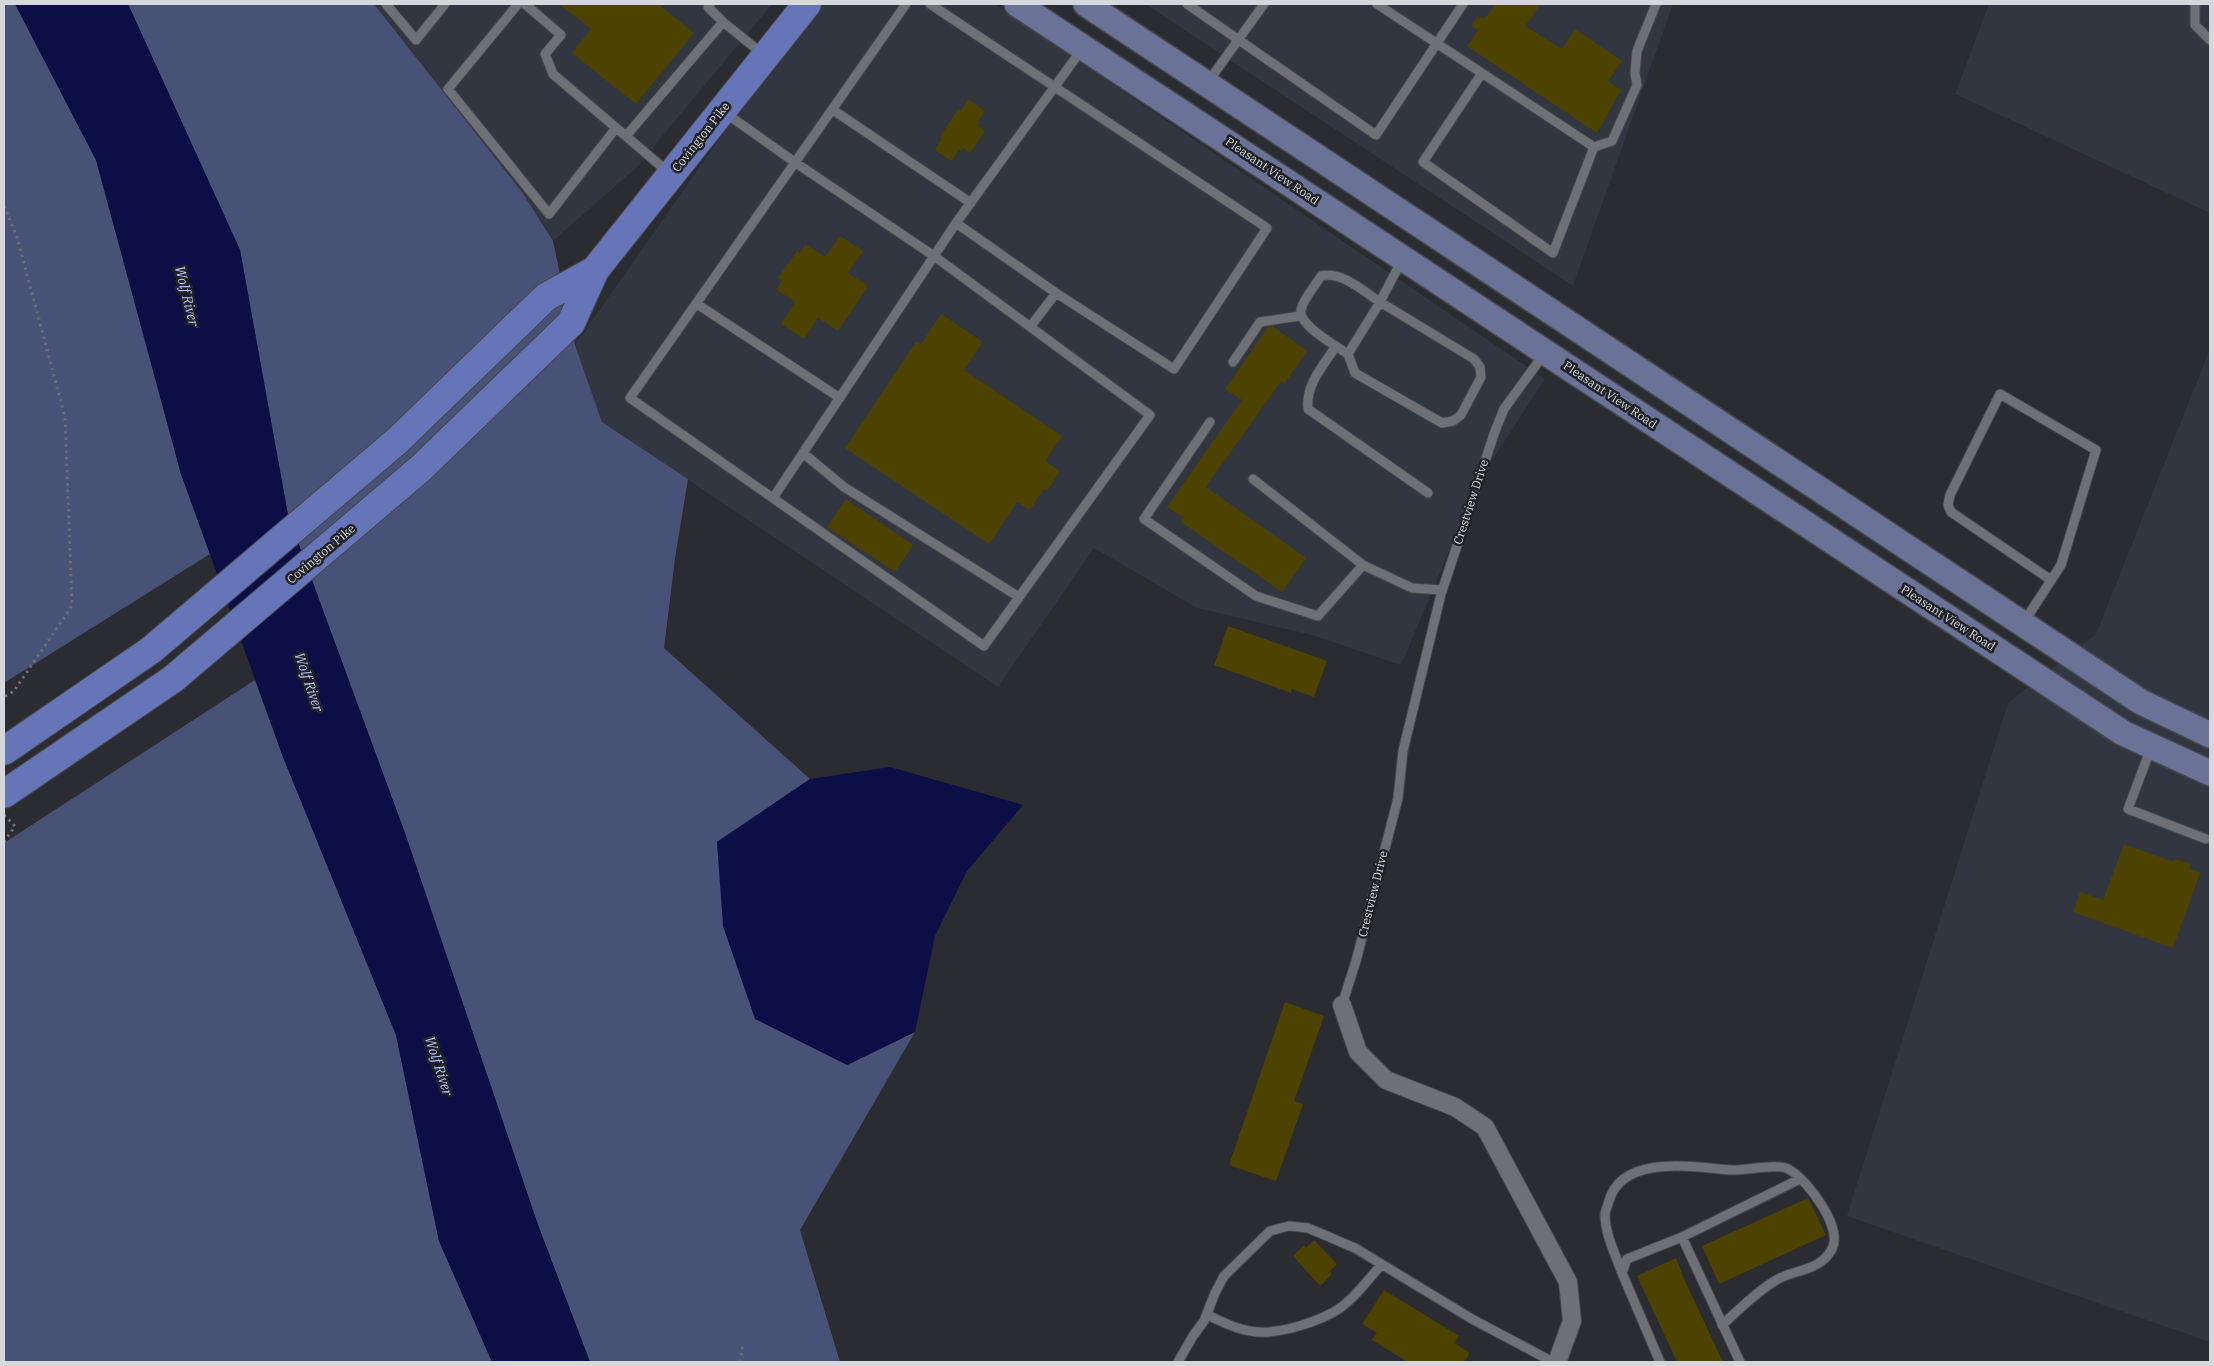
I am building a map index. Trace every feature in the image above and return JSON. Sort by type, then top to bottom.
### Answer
[{"type":"main road","name":"Covington Pike","points":[[4,794],[173,679],[421,468],[571,323],[595,270],[765,55],[808,4]]},
{"type":"main road","name":"Pleasant View Road","points":[[1017,4],[2123,733],[2210,773]]},
{"type":"main road","points":[[1086,4],[2141,702],[2210,736]]},
{"type":"main road","points":[[1084,47],[1108,19]]},
{"type":"main road","name":"Covington Pike","points":[[4,750],[151,650],[397,441],[546,297],[595,270]]},
{"type":"main road","points":[[1699,454],[1721,425]]},
{"type":"street","name":"Crestview Drive","points":[[1342,1005],[1358,1052],[1386,1080],[1455,1107],[1486,1127],[1568,1282],[1572,1321],[1557,1362]]},
{"type":"lane","points":[[386,4],[416,40],[445,4]]},
{"type":"lane","points":[[518,4],[448,89],[549,214],[616,128]]},
{"type":"lane","points":[[525,4],[561,35],[545,54],[553,74],[671,175]]},
{"type":"lane","points":[[722,110],[796,163],[934,256],[1150,415],[984,646],[630,398],[796,163],[906,4]]},
{"type":"lane","points":[[930,4],[1267,228],[1174,370],[1056,293],[956,223]]},
{"type":"lane","points":[[1187,4],[1376,135],[1463,4]]},
{"type":"lane","points":[[1207,84],[1264,4]]},
{"type":"lane","points":[[1377,4],[1594,146],[1612,141],[1637,85],[1635,73],[1637,51],[1656,4]]},
{"type":"lane","points":[[2194,4],[2194,25],[2210,40]]},
{"type":"lane","points":[[709,5],[723,22],[765,55]]},
{"type":"lane","points":[[626,136],[723,22]]},
{"type":"lane","points":[[773,498],[956,223],[1084,47]]},
{"type":"lane","points":[[1482,73],[1423,162],[1553,253],[1594,146]]},
{"type":"lane","points":[[833,110],[970,203]]},
{"type":"lane","points":[[1348,354],[1380,302],[1403,257]]},
{"type":"lane","points":[[1330,274],[1339,276],[1380,302],[1474,359],[1480,367],[1481,377],[1461,415],[1453,421],[1442,423],[1355,373],[1348,354],[1305,324],[1300,316],[1301,308],[1321,276],[1330,274]]},
{"type":"lane","points":[[1030,327],[1056,293]]},
{"type":"lane","points":[[697,304],[840,398]]},
{"type":"lane","points":[[1233,362],[1260,322],[1300,316]]},
{"type":"lane","points":[[1336,346],[1309,388],[1308,409],[1428,493]]},
{"type":"lane","name":"Crestview Drive","points":[[1342,1005],[1356,961],[1398,798],[1403,751],[1442,590],[1494,431],[1504,409],[1546,352]]},
{"type":"lane","points":[[2023,624],[2061,565],[2096,450],[2000,394],[1950,495],[1948,505],[1951,512],[2051,580]]},
{"type":"lane","points":[[1210,422],[1144,520],[1256,596],[1318,616],[1363,565]]},
{"type":"lane","points":[[803,453],[844,487],[1020,597]]},
{"type":"lane","points":[[1253,478],[1363,565],[1412,588],[1442,590]]},
{"type":"lane","points":[[2152,746],[2128,809],[2206,839]]},
{"type":"lane","points":[[1660,1362],[1622,1273],[1611,1241],[1605,1215],[1612,1191],[1629,1174],[1655,1167],[1685,1166],[1733,1170],[1778,1167],[1789,1169],[1818,1199],[1835,1236],[1832,1248],[1823,1261],[1810,1269],[1779,1279],[1756,1294],[1722,1325]]},
{"type":"lane","points":[[1622,1273],[1627,1259],[1682,1237],[1800,1179]]},
{"type":"lane","points":[[1178,1362],[1207,1315],[1224,1276],[1270,1232],[1289,1226],[1308,1228],[1355,1248],[1472,1320],[1553,1362]]},
{"type":"lane","points":[[1682,1237],[1740,1362]]},
{"type":"lane","points":[[1207,1315],[1250,1331],[1283,1330],[1332,1313],[1347,1302],[1381,1265]]},
{"type":"path","points":[[4,206],[17,237],[65,417],[72,606],[14,691],[4,697]]},
{"type":"path","points":[[4,815],[15,826],[4,842]]},
{"type":"path","points":[[740,1362],[743,1344]]},
{"type":"shaded area","points":[[4,4],[15,4],[96,160],[181,474],[210,554],[4,683]]},
{"type":"shaded area","points":[[128,4],[374,4],[522,192],[553,241],[575,345],[602,422],[688,479],[675,558],[664,648],[810,779],[717,842],[847,1065],[915,1032],[800,1230],[840,1362],[590,1362],[538,1225],[406,836],[288,515],[240,250]]},
{"type":"shaded area","points":[[374,4],[772,4],[636,168],[553,241],[522,192]]},
{"type":"shaded area","points":[[814,4],[995,4],[1545,379],[1478,482],[1401,665],[1312,635],[1197,608],[1094,548],[998,687],[602,422],[575,345]]},
{"type":"shaded area","points":[[1145,4],[1673,4],[1573,286]]},
{"type":"shaded area","points":[[1989,4],[2210,4],[2210,213],[1955,94]]},
{"type":"shaded area","points":[[2210,349],[2210,1342],[1847,1216],[2008,703],[2096,634]]},
{"type":"shaded area","points":[[255,680],[283,757],[396,1035],[439,1241],[492,1362],[4,1362],[4,843]]},
{"type":"water","name":"Wolf River","points":[[15,4],[128,4],[240,250],[288,515],[406,836],[538,1225],[590,1362],[492,1362],[439,1241],[396,1035],[283,757],[181,474],[96,160]]},
{"type":"water","points":[[890,767],[1023,805],[967,871],[935,936],[915,1032],[847,1065],[755,1019],[723,926],[717,842],[810,779]]},
{"type":"building","points":[[559,4],[658,4],[694,33],[636,104],[572,53],[591,29]]},
{"type":"building","points":[[1495,4],[1541,4],[1525,26],[1562,49],[1575,29],[1622,61],[1608,81],[1621,90],[1597,133],[1467,46],[1478,30],[1471,26],[1478,16],[1485,19]]},
{"type":"building","points":[[968,99],[985,111],[978,121],[980,123],[978,126],[985,131],[970,153],[963,148],[961,151],[959,150],[951,161],[935,150],[942,138],[940,137],[958,109],[961,111]]},
{"type":"building","points":[[840,236],[863,251],[848,273],[868,286],[838,331],[818,318],[804,339],[781,324],[795,302],[776,289],[782,280],[778,278],[797,251],[800,253],[806,244],[825,257]]},
{"type":"building","points":[[941,314],[983,342],[964,370],[1062,436],[1045,461],[1060,471],[1047,491],[1044,489],[1030,510],[1017,502],[989,544],[845,448],[916,342],[921,344]]},
{"type":"building","points":[[1272,326],[1307,351],[1285,383],[1281,381],[1206,487],[1306,558],[1282,592],[1181,522],[1184,518],[1167,507],[1242,400],[1225,389],[1268,327]]},
{"type":"building","points":[[846,499],[913,545],[895,572],[827,527]]},
{"type":"building","points":[[1228,626],[1327,661],[1314,697],[1292,689],[1291,693],[1214,665]]},
{"type":"building","points":[[2124,844],[2174,862],[2175,859],[2191,864],[2189,868],[2200,873],[2173,948],[2073,912],[2080,892],[2103,900]]},
{"type":"building","points":[[1285,1002],[1324,1016],[1294,1101],[1303,1104],[1276,1181],[1229,1165]]},
{"type":"building","points":[[1808,1198],[1826,1235],[1719,1284],[1702,1246]]},
{"type":"building","points":[[1314,1240],[1337,1264],[1330,1271],[1332,1274],[1320,1286],[1293,1256],[1304,1245],[1306,1248]]},
{"type":"building","points":[[1676,1258],[1723,1362],[1677,1362],[1637,1276]]},
{"type":"building","points":[[1384,1290],[1459,1336],[1455,1343],[1470,1353],[1464,1362],[1408,1362],[1372,1340],[1377,1333],[1362,1324]]}]
